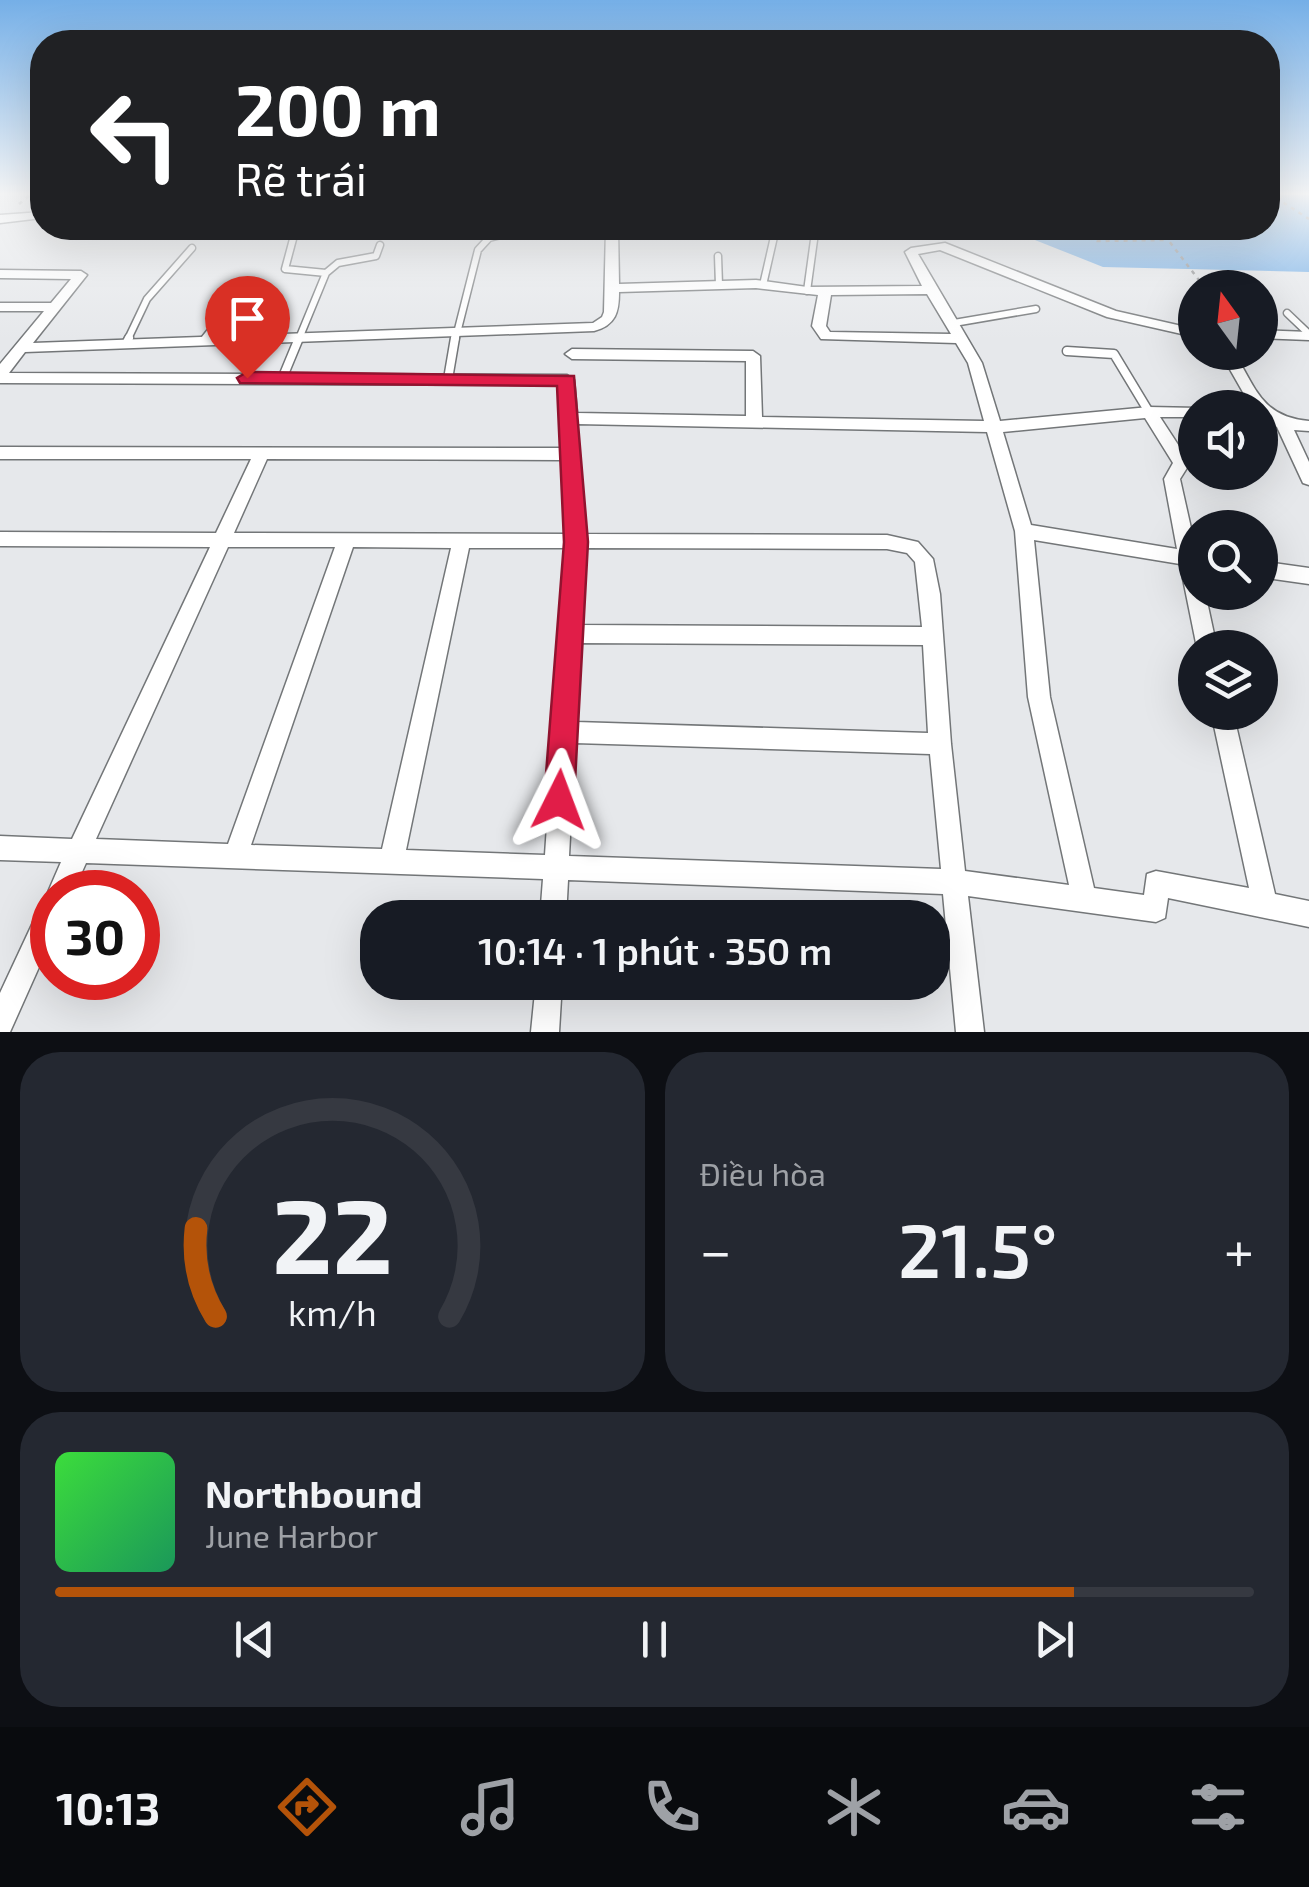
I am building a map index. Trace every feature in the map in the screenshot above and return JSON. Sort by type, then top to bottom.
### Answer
[{"type":"street","points":[[21,348],[574,329],[604,324],[611,314],[609,243]]},
{"type":"street","points":[[1084,897],[1039,697],[1024,531],[975,364],[911,252],[942,246],[1112,314],[1178,329]]},
{"type":"street","points":[[0,274],[81,276],[0,376]]},
{"type":"street","points":[[610,288],[763,285],[816,292],[931,290]]},
{"type":"street","points":[[816,292],[820,326],[826,336],[958,331]]},
{"type":"street","points":[[0,307],[56,306]]},
{"type":"street","points":[[554,900],[576,542],[567,380],[574,329]]},
{"type":"street","points":[[1278,334],[1309,335]]},
{"type":"street","points":[[572,354],[753,356],[754,422]]},
{"type":"street","points":[[0,376],[567,380]]},
{"type":"street","points":[[1149,412],[1182,463],[1172,479],[1179,510]]},
{"type":"street","points":[[570,418],[995,427],[1178,412]]},
{"type":"street","points":[[1278,421],[1309,426]]},
{"type":"street","points":[[1283,424],[1309,480]]},
{"type":"street","points":[[0,454],[571,454]]},
{"type":"street","points":[[70,870],[261,455]]},
{"type":"street","points":[[1024,531],[1178,556]]},
{"type":"street","points":[[0,540],[887,542],[912,547],[924,559],[970,1032]]},
{"type":"street","points":[[236,854],[346,542]]},
{"type":"street","points":[[391,863],[460,542]]},
{"type":"street","points":[[1278,571],[1309,576]]},
{"type":"street","points":[[571,634],[932,636]]},
{"type":"street","points":[[1226,730],[1265,904]]},
{"type":"street","points":[[562,732],[940,744]]},
{"type":"street","points":[[0,848],[957,882],[1156,908],[1156,883],[1309,914]]},
{"type":"street","points":[[0,1024],[30,958]]},
{"type":"street","points":[[546,1032],[548,1000]]},
{"type":"lane","points":[[292,243],[285,269],[326,273]]},
{"type":"lane","points":[[448,379],[481,243]]},
{"type":"lane","points":[[763,285],[773,243]]},
{"type":"lane","points":[[814,243],[816,292]]},
{"type":"lane","points":[[282,379],[326,273],[338,263],[376,256],[380,245]]},
{"type":"lane","points":[[127,342],[146,299],[192,248]]},
{"type":"lane","points":[[718,256],[718,285]]},
{"type":"lane","points":[[958,331],[1036,310]]},
{"type":"lane","points":[[1287,313],[1309,335]]},
{"type":"lane","points":[[204,339],[224,314]]},
{"type":"lane","points":[[1067,351],[1114,354],[1149,412]]},
{"type":"path","points":[[1170,243],[1191,270]]},
{"type":"shaded area","points":[[1043,243],[1309,243],[1309,272],[1103,267]]},
{"type":"route","points":[[247,378],[567,380],[576,542],[559,800]]}]
